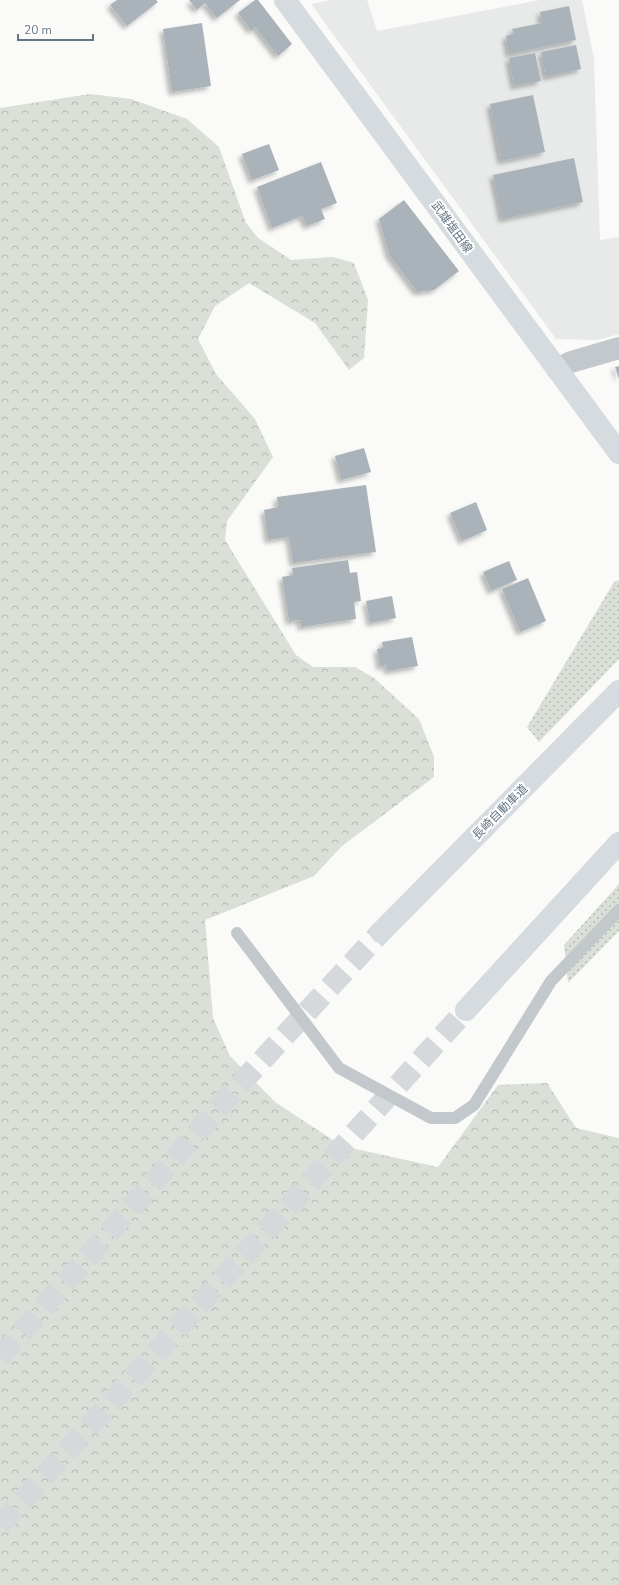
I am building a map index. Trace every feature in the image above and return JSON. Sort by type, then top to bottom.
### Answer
[{"type":"main road","name":"武雄塩田線","points":[[284,0],[619,453]]},
{"type":"main road","name":"長崎自動車道","points":[[381,932],[619,691]]},
{"type":"main road","points":[[466,1010],[619,842]]},
{"type":"street","points":[[557,370],[570,362],[619,348]]},
{"type":"lane","points":[[237,933],[339,1068],[431,1118],[454,1118],[474,1105],[551,981],[619,910]]},
{"type":"shaded area","points":[[331,0],[367,0],[377,31],[540,0],[582,0],[594,59],[600,240],[619,237],[619,334],[598,340],[556,339],[311,4]]},
{"type":"green space","points":[[90,94],[131,99],[187,119],[219,147],[246,223],[258,238],[291,260],[333,257],[354,263],[368,300],[364,358],[349,370],[315,323],[249,283],[215,306],[198,339],[216,374],[255,419],[273,457],[227,521],[225,540],[296,655],[313,667],[355,667],[374,678],[419,719],[434,757],[434,777],[342,846],[314,876],[205,920],[213,1018],[230,1056],[275,1102],[342,1146],[438,1167],[498,1085],[547,1083],[576,1128],[619,1138],[619,1585],[0,1585],[0,108]]},
{"type":"green space","points":[[619,580],[619,659],[539,742],[527,727],[614,582]]},
{"type":"green space","points":[[619,884],[619,931],[568,983],[564,945]]},
{"type":"building","points":[[117,0],[156,0],[158,2],[127,26],[110,5]]},
{"type":"building","points":[[189,0],[240,0],[217,18],[205,3],[197,10]]},
{"type":"building","points":[[255,0],[258,0],[292,44],[278,56],[255,27],[251,31],[238,13]]},
{"type":"building","points":[[569,6],[576,40],[509,54],[506,36],[514,34],[512,29],[542,23],[540,12]]},
{"type":"building","points":[[202,23],[211,86],[172,92],[163,29]]},
{"type":"building","points":[[576,45],[581,69],[546,77],[541,52]]},
{"type":"building","points":[[535,53],[541,81],[514,86],[509,58]]},
{"type":"building","points":[[533,95],[545,152],[501,161],[490,104]]},
{"type":"building","points":[[269,144],[279,170],[252,180],[242,154]]},
{"type":"building","points":[[574,158],[583,202],[502,219],[493,175]]},
{"type":"building","points":[[321,162],[337,203],[321,209],[325,219],[307,226],[302,216],[272,228],[257,187]]},
{"type":"building","points":[[404,200],[459,271],[434,290],[417,292],[389,255],[379,219]]},
{"type":"building","points":[[619,366],[619,379],[615,367]]},
{"type":"building","points":[[364,448],[371,472],[341,480],[335,456]]},
{"type":"building","points":[[366,485],[376,552],[293,563],[289,537],[268,540],[264,510],[278,507],[277,497]]},
{"type":"building","points":[[476,502],[487,530],[462,541],[450,513]]},
{"type":"building","points":[[348,560],[350,573],[357,572],[361,601],[354,602],[356,619],[301,627],[300,620],[289,621],[282,577],[293,575],[292,568]]},
{"type":"building","points":[[509,561],[517,580],[491,591],[483,572]]},
{"type":"building","points":[[528,578],[546,621],[520,632],[502,589]]},
{"type":"building","points":[[392,596],[396,618],[370,623],[366,601]]},
{"type":"building","points":[[412,637],[418,666],[388,671],[386,665],[380,667],[377,649],[383,648],[382,642]]},
{"type":"tunnel","points":[[0,1357],[227,1098],[381,932]]},
{"type":"tunnel","points":[[0,1525],[466,1010]]}]
